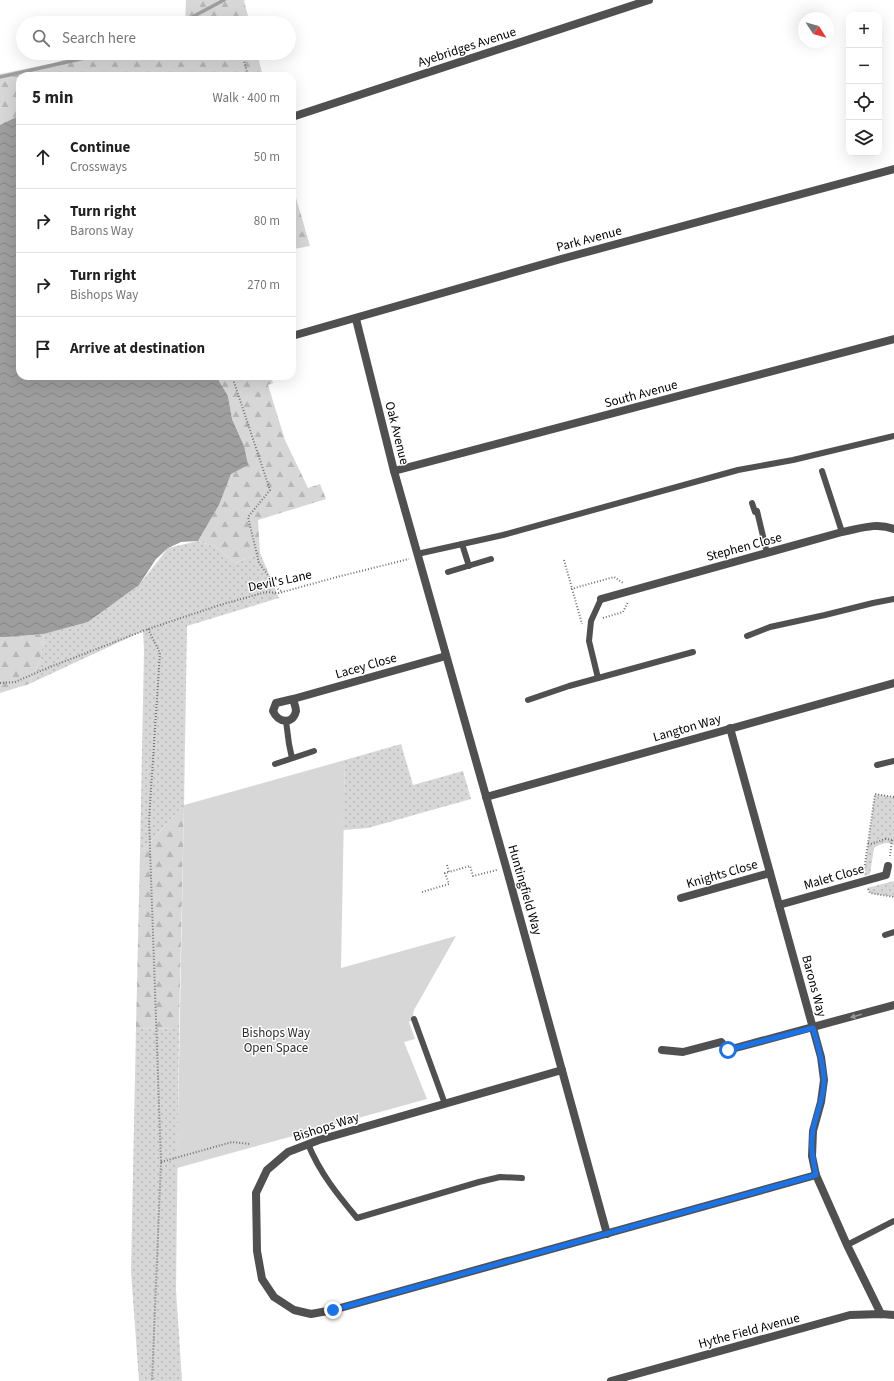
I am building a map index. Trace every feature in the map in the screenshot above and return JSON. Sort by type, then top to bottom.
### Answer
[{"type":"street","name":"Ayebridges Avenue","points":[[296,117],[649,0]]},
{"type":"street","name":"Park Avenue","points":[[296,335],[356,319],[561,259],[894,169]]},
{"type":"street","name":"Oak Avenue","points":[[356,319],[394,471],[418,555]]},
{"type":"street","name":"South Avenue","points":[[394,471],[894,339]]},
{"type":"street","name":"Stephen Close","points":[[601,599],[842,532],[873,525],[886,526],[894,529]]},
{"type":"street","name":"Huntingfield Way","points":[[418,555],[607,1234]]},
{"type":"street","name":"Lacey Close","points":[[286,721],[281,720],[273,711],[276,704],[446,656]]},
{"type":"street","name":"Langton Way","points":[[486,797],[894,683]]},
{"type":"street","points":[[286,721],[292,718],[296,712],[293,699]]},
{"type":"street","name":"Barons Way","points":[[730,728],[821,1058],[824,1080],[821,1102],[813,1131],[812,1156],[816,1175],[847,1245],[881,1314]]},
{"type":"street","name":"Malet Close","points":[[779,905],[886,875],[888,866]]},
{"type":"street","name":"Knights Close","points":[[681,898],[770,873]]},
{"type":"street","points":[[662,1050],[683,1052],[721,1042],[728,1050],[894,1005]]},
{"type":"street","name":"Bishops Way","points":[[562,1070],[308,1144],[288,1152],[267,1170],[256,1193],[257,1251],[262,1279],[274,1298],[294,1310],[311,1314],[333,1310],[816,1175]]},
{"type":"street","name":"Hythe Field Avenue","points":[[611,1381],[850,1315],[894,1315]]},
{"type":"lane","points":[[418,555],[503,535],[738,470],[800,458],[894,436]]},
{"type":"lane","points":[[822,471],[842,532]]},
{"type":"lane","points":[[752,503],[755,512],[757,511],[767,553]]},
{"type":"lane","points":[[462,544],[469,566]]},
{"type":"lane","points":[[448,572],[491,559]]},
{"type":"lane","points":[[598,678],[589,641],[591,621],[601,599]]},
{"type":"lane","points":[[747,636],[770,627],[894,599]]},
{"type":"lane","points":[[528,700],[598,678],[694,652]]},
{"type":"lane","points":[[286,721],[292,758]]},
{"type":"lane","points":[[275,764],[314,751]]},
{"type":"lane","points":[[877,765],[894,761]]},
{"type":"lane","points":[[885,935],[894,932]]},
{"type":"lane","points":[[414,1020],[445,1104]]},
{"type":"lane","points":[[308,1144],[329,1184],[357,1218],[479,1182],[500,1178],[522,1178]]},
{"type":"lane","points":[[847,1245],[894,1221]]},
{"type":"path","points":[[244,60],[247,72]]},
{"type":"path","points":[[233,380],[270,490],[248,517],[259,563],[278,588],[283,592]]},
{"type":"path","name":"Devil's Lane","points":[[0,683],[15,682],[148,629],[220,605],[266,592],[283,592],[418,555]]},
{"type":"path","points":[[148,629],[160,653],[150,820],[161,1162],[152,1381]]},
{"type":"path","points":[[894,797],[875,794],[863,882],[870,893],[894,897]]},
{"type":"path","points":[[868,843],[872,844],[886,839],[893,840],[888,866]]},
{"type":"path","points":[[447,865],[449,872]]},
{"type":"path","points":[[422,892],[449,884],[445,873],[470,866],[473,876],[506,867]]},
{"type":"path","points":[[161,1162],[232,1142],[250,1144]]},
{"type":"green space","points":[[186,0],[245,0],[248,16],[185,16]]},
{"type":"green space","points":[[64,60],[259,60],[262,72],[16,72],[16,117],[0,125],[0,74]]},
{"type":"green space","points":[[296,198],[310,246],[296,249]]},
{"type":"green space","points":[[218,380],[272,380],[273,383],[268,385],[285,440],[308,488],[320,484],[326,499],[258,520],[260,553],[235,563],[216,547],[198,541],[219,505],[244,446],[232,419],[228,396]]},
{"type":"green space","points":[[198,541],[216,547],[235,563],[260,553],[279,598],[187,626],[184,805],[140,853],[144,650],[143,631],[29,684],[40,661],[44,634],[88,622],[139,585],[168,548]]},
{"type":"green space","points":[[44,634],[40,661],[29,684],[0,693],[0,637]]},
{"type":"green space","points":[[401,744],[413,785],[463,771],[471,799],[368,828],[343,830],[345,760]]},
{"type":"green space","name":"Bishops Way Open Space","points":[[345,760],[341,968],[456,936],[414,1010],[414,1019],[409,1022],[415,1039],[404,1042],[427,1099],[177,1168],[184,805]]},
{"type":"green space","points":[[875,794],[894,797],[894,845],[889,843],[879,845],[874,848],[870,874],[864,876]]},
{"type":"green space","points":[[184,805],[179,1029],[136,1028],[140,853]]},
{"type":"green space","points":[[894,881],[894,897],[870,893],[867,888]]},
{"type":"green space","points":[[136,1028],[179,1029],[176,1290],[182,1381],[139,1381],[131,1272]]},
{"type":"water","points":[[16,117],[16,380],[218,380],[228,396],[232,419],[244,446],[248,465],[231,474],[219,505],[198,541],[181,542],[168,548],[156,559],[139,585],[88,622],[44,634],[6,637],[0,637],[0,125]]},
{"type":"waterway","points":[[194,16],[224,0]]},
{"type":"waterway","points":[[22,72],[76,60]]},
{"type":"waterway","points":[[0,77],[16,73]]},
{"type":"route","points":[[333,1310],[816,1175],[812,1156],[813,1131],[821,1102],[824,1080],[821,1058],[813,1028],[728,1050]]}]
